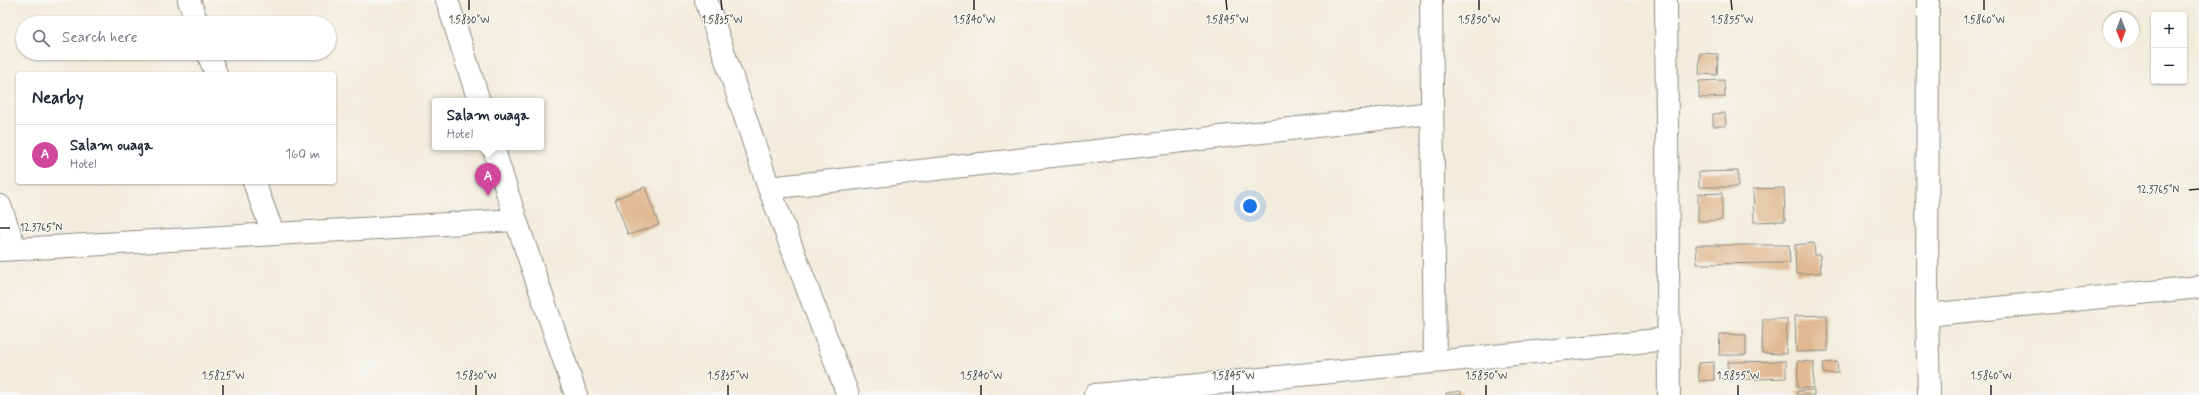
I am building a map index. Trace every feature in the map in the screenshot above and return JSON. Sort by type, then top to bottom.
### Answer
[{"type":"street","points":[[189,0],[195,16]]},
{"type":"street","points":[[447,0],[478,98]]},
{"type":"street","points":[[706,0],[769,188],[848,395]]},
{"type":"street","points":[[1431,0],[1435,361]]},
{"type":"street","points":[[1666,0],[1669,395]]},
{"type":"street","points":[[1928,0],[1927,315],[1929,395]]},
{"type":"street","points":[[211,60],[215,72]]},
{"type":"street","points":[[769,188],[1432,113]]},
{"type":"street","points":[[494,150],[516,220],[576,395]]},
{"type":"street","points":[[255,184],[273,233]]},
{"type":"street","points":[[0,206],[8,249],[516,220]]},
{"type":"street","points":[[1927,315],[2199,287]]},
{"type":"street","points":[[1095,395],[1435,361],[1668,340]]},
{"type":"building","points":[[1700,53],[1718,54],[1717,75],[1699,74]]},
{"type":"building","points":[[1724,80],[1725,97],[1699,98],[1699,81]]},
{"type":"building","points":[[1725,113],[1726,126],[1713,126],[1713,114]]},
{"type":"building","points":[[1738,171],[1738,187],[1699,187],[1699,172]]},
{"type":"building","points":[[645,187],[659,225],[628,235],[615,199]]},
{"type":"building","points":[[1784,188],[1785,221],[1754,222],[1753,189]]},
{"type":"building","points":[[1722,193],[1722,220],[1698,221],[1698,194]]},
{"type":"building","points":[[1814,243],[1815,255],[1820,255],[1821,273],[1796,274],[1795,245]]},
{"type":"building","points":[[1696,245],[1789,245],[1790,263],[1697,264]]},
{"type":"building","points":[[1827,315],[1828,351],[1796,352],[1795,316]]},
{"type":"building","points":[[1763,319],[1787,319],[1786,354],[1762,353]]},
{"type":"building","points":[[1720,334],[1746,335],[1746,355],[1719,355]]},
{"type":"building","points":[[1786,361],[1786,378],[1728,380],[1728,362]]},
{"type":"building","points":[[1798,361],[1814,362],[1813,388],[1797,388]]},
{"type":"building","points":[[1714,362],[1714,380],[1699,381],[1698,363]]},
{"type":"building","points":[[1837,362],[1838,373],[1824,374],[1823,363]]},
{"type":"building","points":[[1814,390],[1814,395],[1797,395],[1797,391]]},
{"type":"building","points":[[1461,391],[1461,395],[1446,395],[1446,393]]},
{"type":"place","name":"Salam ouaga","points":[[488,196]]}]
